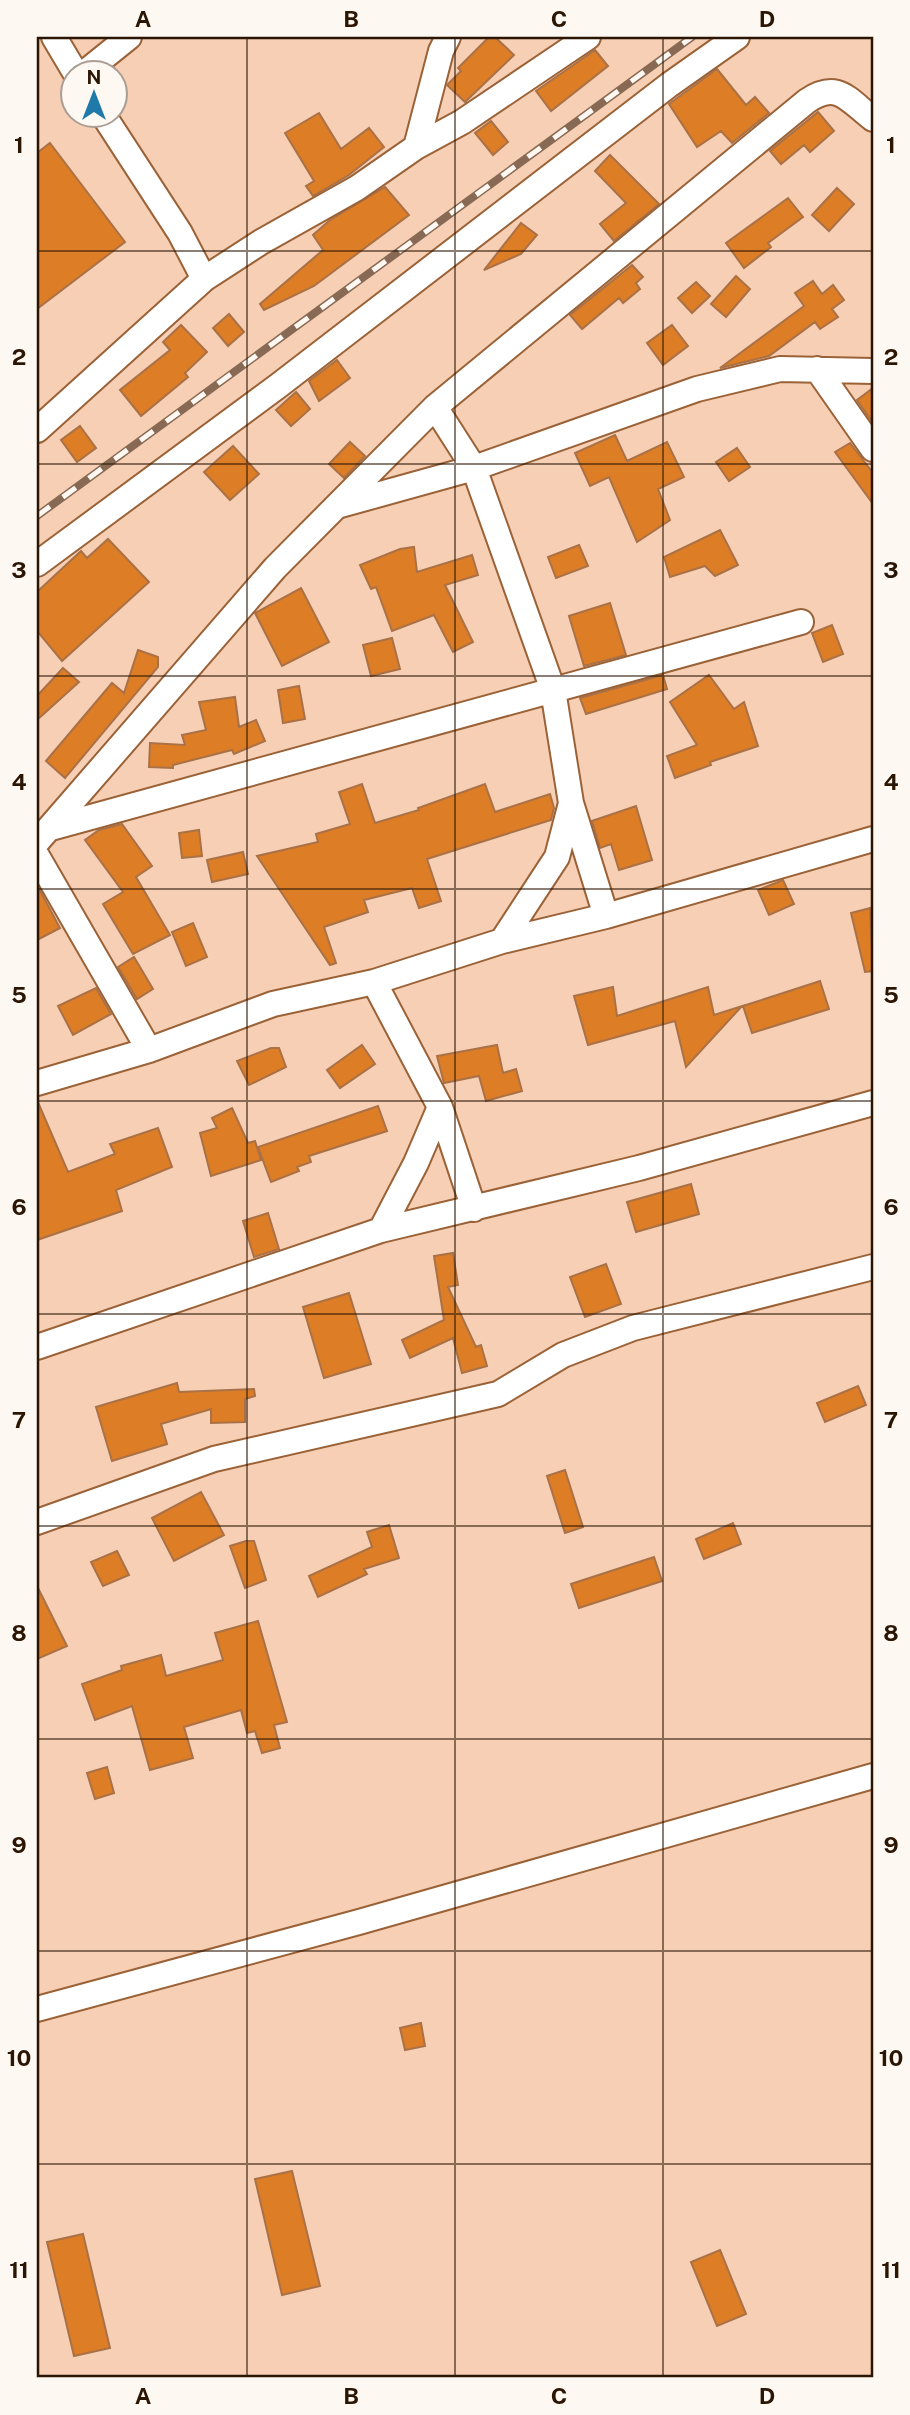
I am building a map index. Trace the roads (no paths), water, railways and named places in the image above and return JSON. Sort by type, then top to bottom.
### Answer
[{"type":"street","points":[[54,37],[68,60]]},
{"type":"street","points":[[100,60],[129,37]]},
{"type":"street","points":[[416,146],[441,51],[448,37]]},
{"type":"street","points":[[37,430],[204,279],[261,242],[357,188],[416,146],[462,122],[588,37]]},
{"type":"street","points":[[37,564],[278,386],[669,85],[737,37]]},
{"type":"street","points":[[44,835],[275,568],[435,407],[823,90],[837,91],[873,119]]},
{"type":"street","points":[[113,130],[180,233],[204,279]]},
{"type":"street","points":[[337,506],[474,468],[697,389],[780,369],[873,371]]},
{"type":"street","points":[[817,369],[873,449]]},
{"type":"street","points":[[435,407],[474,468],[553,690],[571,803],[606,916]]},
{"type":"street","points":[[44,835],[801,622]]},
{"type":"street","points":[[502,941],[557,857],[571,803]]},
{"type":"street","points":[[37,1083],[149,1050],[274,1004],[374,982],[502,941],[606,916],[873,839]]},
{"type":"street","points":[[37,856],[149,1050]]},
{"type":"street","points":[[374,982],[440,1107],[474,1209]]},
{"type":"street","points":[[37,1347],[381,1230],[474,1209],[873,1103]]},
{"type":"street","points":[[381,1230],[416,1163],[440,1107]]},
{"type":"street","points":[[37,1522],[214,1459],[498,1394],[563,1355],[633,1328],[873,1266]]},
{"type":"street","points":[[37,2008],[359,1922],[873,1776]]},
{"type":"railway","points":[[37,516],[692,37]]}]
